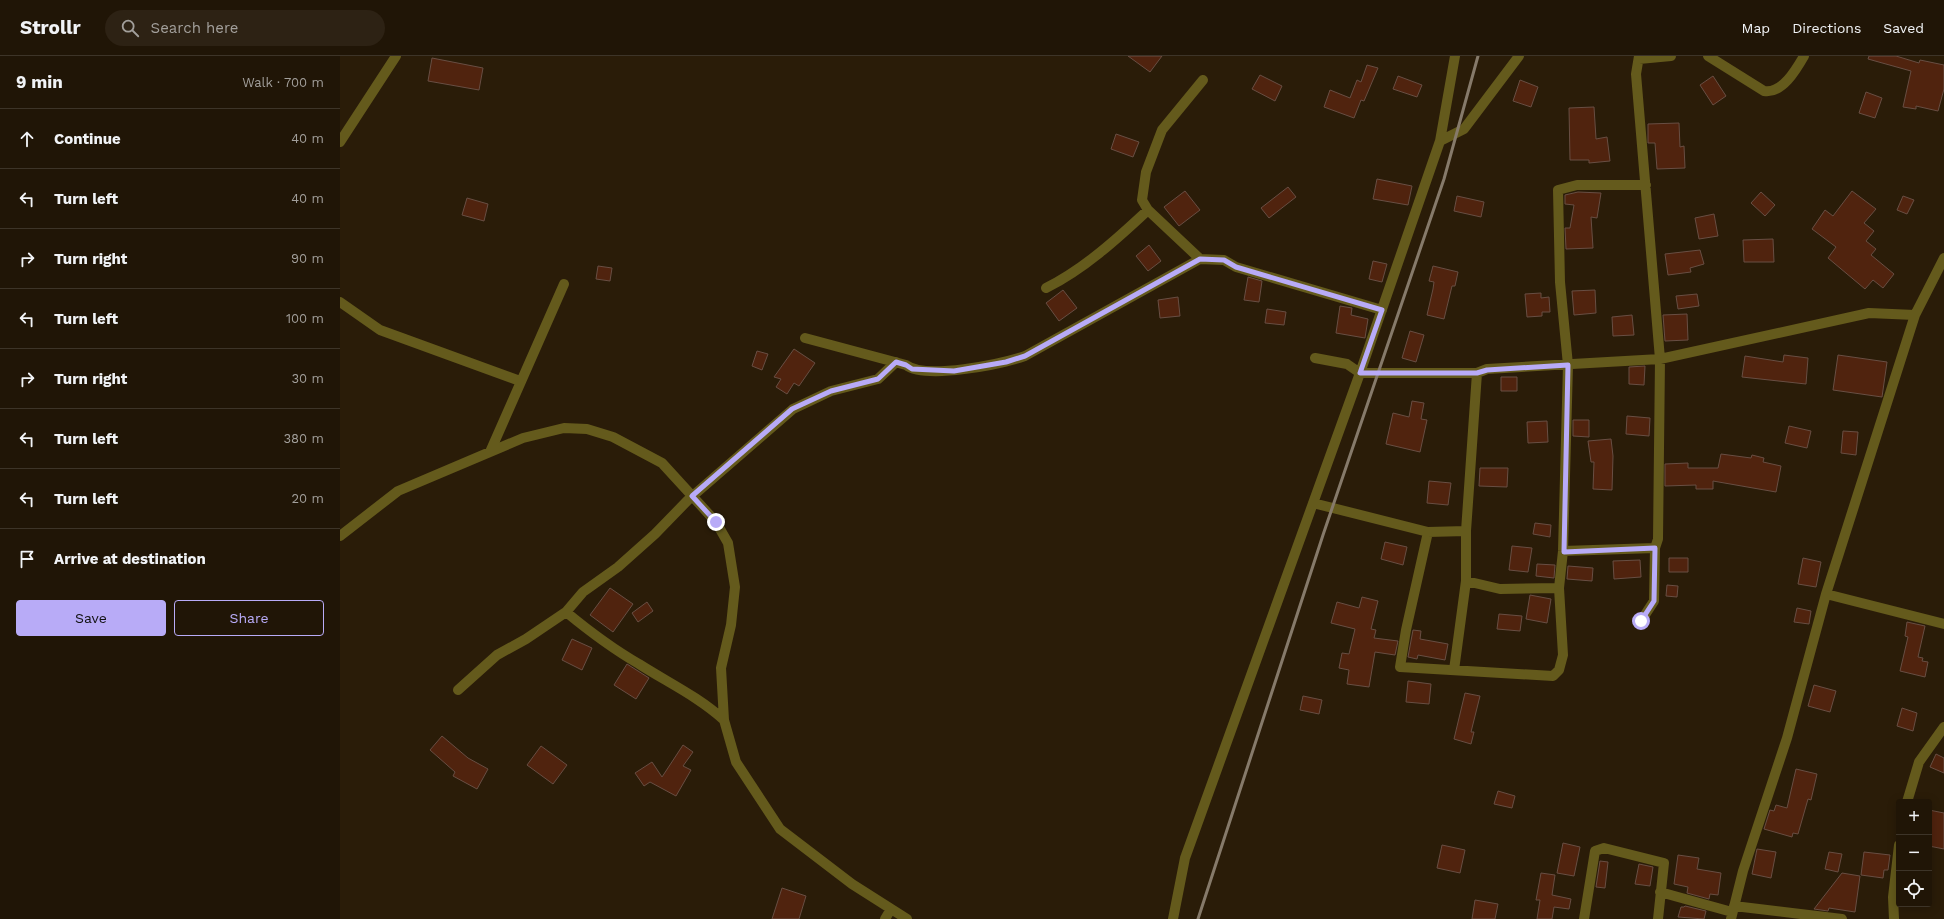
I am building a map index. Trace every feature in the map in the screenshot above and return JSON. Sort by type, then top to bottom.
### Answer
[{"type":"street","points":[[340,142],[396,56]]},
{"type":"street","points":[[1173,919],[1185,858],[1360,373],[1440,141],[1455,56]]},
{"type":"street","points":[[1440,141],[1464,129],[1519,56]]},
{"type":"street","points":[[1641,621],[1654,601],[1655,548],[1658,539],[1660,359],[1636,74],[1639,57],[1671,56]]},
{"type":"street","points":[[1708,56],[1764,91],[1771,92],[1780,88],[1804,56]]},
{"type":"street","points":[[1200,259],[1148,210],[1142,200],[1146,172],[1162,130],[1203,80]]},
{"type":"street","points":[[1428,532],[1406,630],[1400,667],[1553,676],[1559,670],[1563,655],[1559,588],[1564,552],[1568,365],[1560,282],[1558,190],[1578,185],[1646,186]]},
{"type":"street","points":[[1046,288],[1069,277],[1148,210]]},
{"type":"street","points":[[1732,912],[1743,871],[1787,738],[1826,594],[1915,315],[1944,258]]},
{"type":"street","points":[[805,338],[896,362],[906,365],[912,369],[954,371],[1006,362],[1025,356],[1200,259],[1224,260],[1236,267],[1382,310]]},
{"type":"street","points":[[490,452],[564,284]]},
{"type":"street","points":[[340,302],[380,330],[520,381]]},
{"type":"street","points":[[1315,358],[1348,364],[1360,373],[1477,373],[1487,370],[1660,359],[1869,314],[1915,315]]},
{"type":"street","points":[[458,690],[497,656],[526,639],[566,612],[583,592],[618,566],[655,534],[692,496],[792,409],[831,391],[878,379],[896,362]]},
{"type":"street","points":[[1454,670],[1466,582],[1466,531],[1477,373]]},
{"type":"street","points":[[340,536],[398,491],[523,438],[564,428],[586,429],[613,437],[662,464],[716,522],[728,542],[735,587],[731,625],[721,668],[724,720],[736,762],[780,829],[852,884],[907,919]]},
{"type":"street","points":[[1313,503],[1428,532],[1466,531]]},
{"type":"street","points":[[1564,552],[1655,548]]},
{"type":"street","points":[[1466,582],[1500,589],[1559,588]]},
{"type":"street","points":[[1826,594],[1944,624]]},
{"type":"street","points":[[566,612],[588,630],[637,663],[711,708],[724,720]]},
{"type":"street","points":[[1907,799],[1919,762],[1944,727]]},
{"type":"street","points":[[1584,919],[1595,851],[1604,848],[1664,863],[1658,919]]},
{"type":"street","points":[[1894,919],[1893,897],[1896,871]]},
{"type":"street","points":[[1660,892],[1732,912],[1842,919]]},
{"type":"street","points":[[884,919],[891,909]]},
{"type":"building","points":[[1128,56],[1162,56],[1150,72]]},
{"type":"building","points":[[1869,56],[1896,56],[1919,63],[1920,60],[1944,65],[1944,89],[1938,111],[1916,106],[1916,109],[1903,107],[1911,71],[1868,59]]},
{"type":"building","points":[[432,58],[483,68],[479,90],[428,81]]},
{"type":"building","points":[[1367,65],[1378,68],[1364,101],[1361,100],[1354,118],[1324,107],[1330,90],[1350,98],[1357,80],[1361,82]]},
{"type":"building","points":[[1260,75],[1282,86],[1275,101],[1252,89]]},
{"type":"building","points":[[1398,76],[1422,85],[1417,97],[1393,89]]},
{"type":"building","points":[[1713,76],[1726,96],[1713,105],[1700,85]]},
{"type":"building","points":[[1520,80],[1538,87],[1531,107],[1513,101]]},
{"type":"building","points":[[1866,92],[1882,98],[1875,118],[1859,113]]},
{"type":"building","points":[[1594,107],[1596,139],[1607,137],[1610,161],[1589,163],[1589,160],[1570,160],[1569,108]]},
{"type":"building","points":[[1679,123],[1680,147],[1684,146],[1685,168],[1657,169],[1655,143],[1648,143],[1648,124]]},
{"type":"building","points":[[1116,134],[1139,142],[1133,157],[1111,149]]},
{"type":"building","points":[[1377,179],[1412,186],[1408,205],[1373,199]]},
{"type":"building","points":[[1288,187],[1296,197],[1269,218],[1261,208]]},
{"type":"building","points":[[1185,191],[1200,210],[1179,226],[1164,207]]},
{"type":"building","points":[[1852,191],[1876,209],[1864,223],[1874,231],[1866,241],[1876,249],[1871,255],[1894,274],[1883,288],[1873,280],[1865,289],[1828,258],[1836,247],[1812,229],[1825,210],[1833,216]]},
{"type":"building","points":[[1578,192],[1601,193],[1597,218],[1591,217],[1593,248],[1566,249],[1565,228],[1570,228],[1574,205],[1565,204],[1565,195]]},
{"type":"building","points":[[1761,192],[1775,205],[1765,216],[1751,203]]},
{"type":"building","points":[[1457,196],[1484,202],[1481,217],[1454,211]]},
{"type":"building","points":[[1903,196],[1914,200],[1907,214],[1897,210]]},
{"type":"building","points":[[467,198],[488,204],[484,221],[462,215]]},
{"type":"building","points":[[1714,214],[1718,236],[1699,239],[1695,218]]},
{"type":"building","points":[[1773,239],[1774,262],[1744,262],[1743,240]]},
{"type":"building","points":[[1149,245],[1161,261],[1148,271],[1136,256]]},
{"type":"building","points":[[1700,250],[1704,264],[1690,268],[1691,272],[1668,275],[1665,254]]},
{"type":"building","points":[[1373,261],[1387,264],[1382,282],[1369,279]]},
{"type":"building","points":[[598,266],[612,268],[610,281],[596,279]]},
{"type":"building","points":[[1433,266],[1458,272],[1455,286],[1452,286],[1444,319],[1427,315],[1434,282],[1429,281]]},
{"type":"building","points":[[1248,277],[1262,281],[1259,302],[1244,300]]},
{"type":"building","points":[[1063,290],[1077,308],[1059,321],[1046,303]]},
{"type":"building","points":[[1595,290],[1596,313],[1574,315],[1572,291]]},
{"type":"building","points":[[1541,293],[1541,298],[1549,297],[1550,312],[1542,312],[1542,316],[1527,317],[1525,294]]},
{"type":"building","points":[[1697,294],[1699,306],[1678,309],[1676,296]]},
{"type":"building","points":[[1178,297],[1180,316],[1160,318],[1158,300]]},
{"type":"building","points":[[1340,306],[1352,308],[1351,315],[1368,319],[1365,338],[1336,333]]},
{"type":"building","points":[[1267,309],[1286,312],[1284,325],[1265,323]]},
{"type":"building","points":[[1687,314],[1688,340],[1665,341],[1663,315]]},
{"type":"building","points":[[1632,315],[1634,335],[1613,336],[1612,317]]},
{"type":"building","points":[[1410,331],[1424,335],[1416,362],[1402,358]]},
{"type":"building","points":[[794,349],[815,363],[799,386],[794,383],[787,394],[776,387],[781,379],[774,377]]},
{"type":"building","points":[[757,351],[768,354],[762,370],[752,366]]},
{"type":"building","points":[[1784,355],[1808,358],[1806,384],[1742,377],[1745,356],[1783,362]]},
{"type":"building","points":[[1838,355],[1887,362],[1882,397],[1833,390]]},
{"type":"building","points":[[1645,366],[1644,385],[1629,384],[1629,367]]},
{"type":"building","points":[[1501,377],[1517,377],[1517,391],[1501,391]]},
{"type":"building","points":[[1412,401],[1424,403],[1421,419],[1427,420],[1420,452],[1386,444],[1393,413],[1409,417]]},
{"type":"building","points":[[1627,416],[1650,418],[1649,436],[1626,434]]},
{"type":"building","points":[[1573,420],[1589,420],[1589,437],[1573,436]]},
{"type":"building","points":[[1547,421],[1548,442],[1528,443],[1527,422]]},
{"type":"building","points":[[1789,426],[1811,431],[1807,448],[1785,443]]},
{"type":"building","points":[[1843,431],[1858,432],[1856,455],[1841,453]]},
{"type":"building","points":[[1611,439],[1613,456],[1612,490],[1593,489],[1594,462],[1591,462],[1588,441]]},
{"type":"building","points":[[1721,454],[1751,458],[1752,455],[1764,458],[1763,462],[1781,466],[1776,492],[1713,481],[1713,489],[1696,489],[1696,485],[1665,486],[1665,464],[1688,463],[1688,468],[1718,468]]},
{"type":"building","points":[[1480,468],[1508,468],[1507,487],[1479,486]]},
{"type":"building","points":[[1429,481],[1451,483],[1448,505],[1427,503]]},
{"type":"building","points":[[1535,523],[1551,525],[1550,537],[1533,534]]},
{"type":"building","points":[[1385,542],[1407,547],[1403,565],[1381,559]]},
{"type":"building","points":[[1512,546],[1532,548],[1528,572],[1509,570]]},
{"type":"building","points":[[1669,558],[1688,558],[1688,572],[1669,572]]},
{"type":"building","points":[[1803,558],[1821,562],[1816,587],[1798,584]]},
{"type":"building","points":[[1640,560],[1641,577],[1614,579],[1613,561]]},
{"type":"building","points":[[1537,564],[1555,565],[1554,578],[1536,576]]},
{"type":"building","points":[[1568,566],[1593,568],[1592,581],[1567,579]]},
{"type":"building","points":[[1667,585],[1678,586],[1677,597],[1666,596]]},
{"type":"building","points":[[610,588],[633,604],[613,632],[590,615]]},
{"type":"building","points":[[1530,595],[1551,599],[1547,623],[1526,619]]},
{"type":"building","points":[[1362,597],[1378,601],[1371,629],[1376,630],[1374,638],[1398,641],[1395,655],[1375,652],[1369,687],[1347,684],[1349,670],[1339,668],[1342,653],[1349,654],[1355,629],[1331,623],[1337,602],[1359,608]]},
{"type":"building","points":[[647,602],[653,611],[638,622],[632,613]]},
{"type":"building","points":[[1797,608],[1811,611],[1809,624],[1794,622]]},
{"type":"building","points":[[1499,614],[1522,616],[1520,631],[1497,629]]},
{"type":"building","points":[[1907,622],[1925,626],[1918,657],[1923,658],[1922,661],[1928,662],[1925,677],[1900,671],[1908,637],[1905,636]]},
{"type":"building","points":[[1413,630],[1421,631],[1420,639],[1448,644],[1445,660],[1418,655],[1417,659],[1408,657]]},
{"type":"building","points":[[572,639],[592,648],[582,670],[562,660]]},
{"type":"building","points":[[627,664],[649,678],[636,699],[614,685]]},
{"type":"building","points":[[1408,681],[1431,684],[1429,704],[1406,702]]},
{"type":"building","points":[[1814,685],[1836,691],[1830,712],[1808,706]]},
{"type":"building","points":[[1465,693],[1480,696],[1471,732],[1474,732],[1471,744],[1454,739]]},
{"type":"building","points":[[1303,696],[1322,700],[1319,714],[1300,710]]},
{"type":"building","points":[[1902,708],[1917,713],[1913,731],[1897,726]]},
{"type":"building","points":[[442,736],[468,758],[488,769],[477,789],[453,776],[455,772],[430,750]]},
{"type":"building","points":[[683,745],[693,752],[683,766],[691,770],[676,796],[650,782],[644,786],[635,773],[652,762],[662,777]]},
{"type":"building","points":[[541,746],[567,765],[553,784],[527,765]]},
{"type":"building","points":[[1936,754],[1944,758],[1944,773],[1930,767]]},
{"type":"building","points":[[1796,769],[1817,774],[1811,800],[1808,799],[1798,834],[1793,833],[1792,837],[1764,829],[1770,810],[1774,811],[1776,805],[1787,808]]},
{"type":"building","points":[[1498,791],[1515,796],[1512,808],[1494,804]]},
{"type":"building","points":[[1932,811],[1944,813],[1944,849],[1932,847]]},
{"type":"building","points":[[1563,843],[1580,847],[1574,876],[1557,873]]},
{"type":"building","points":[[1442,845],[1465,850],[1460,873],[1437,868]]},
{"type":"building","points":[[1757,849],[1776,852],[1771,878],[1752,874]]},
{"type":"building","points":[[1829,852],[1842,854],[1838,872],[1825,869]]},
{"type":"building","points":[[1864,852],[1890,855],[1888,870],[1884,870],[1883,878],[1861,875]]},
{"type":"building","points":[[1678,855],[1699,858],[1697,869],[1721,873],[1718,895],[1710,894],[1709,899],[1687,893],[1688,887],[1674,884]]},
{"type":"building","points":[[1600,861],[1608,862],[1605,888],[1596,887]]},
{"type":"building","points":[[1639,864],[1653,867],[1650,886],[1635,884]]},
{"type":"building","points":[[1541,873],[1555,875],[1552,895],[1571,899],[1569,909],[1554,907],[1552,919],[1537,919],[1540,900],[1536,900]]},
{"type":"building","points":[[1842,873],[1860,876],[1855,912],[1829,908],[1828,911],[1814,909]]},
{"type":"building","points":[[782,888],[806,896],[799,919],[772,919]]},
{"type":"building","points":[[1475,900],[1498,904],[1495,919],[1472,919]]},
{"type":"building","points":[[1685,906],[1706,911],[1704,919],[1678,917],[1681,907]]},
{"type":"railway","points":[[1198,919],[1323,535],[1444,179],[1478,56]]},
{"type":"route","points":[[716,522],[692,496],[792,409],[831,391],[878,379],[896,362],[906,365],[912,369],[954,371],[1006,362],[1025,356],[1200,259],[1224,260],[1236,267],[1382,310],[1360,373],[1477,373],[1487,370],[1568,365],[1564,552],[1655,548],[1654,601],[1641,621]]}]
